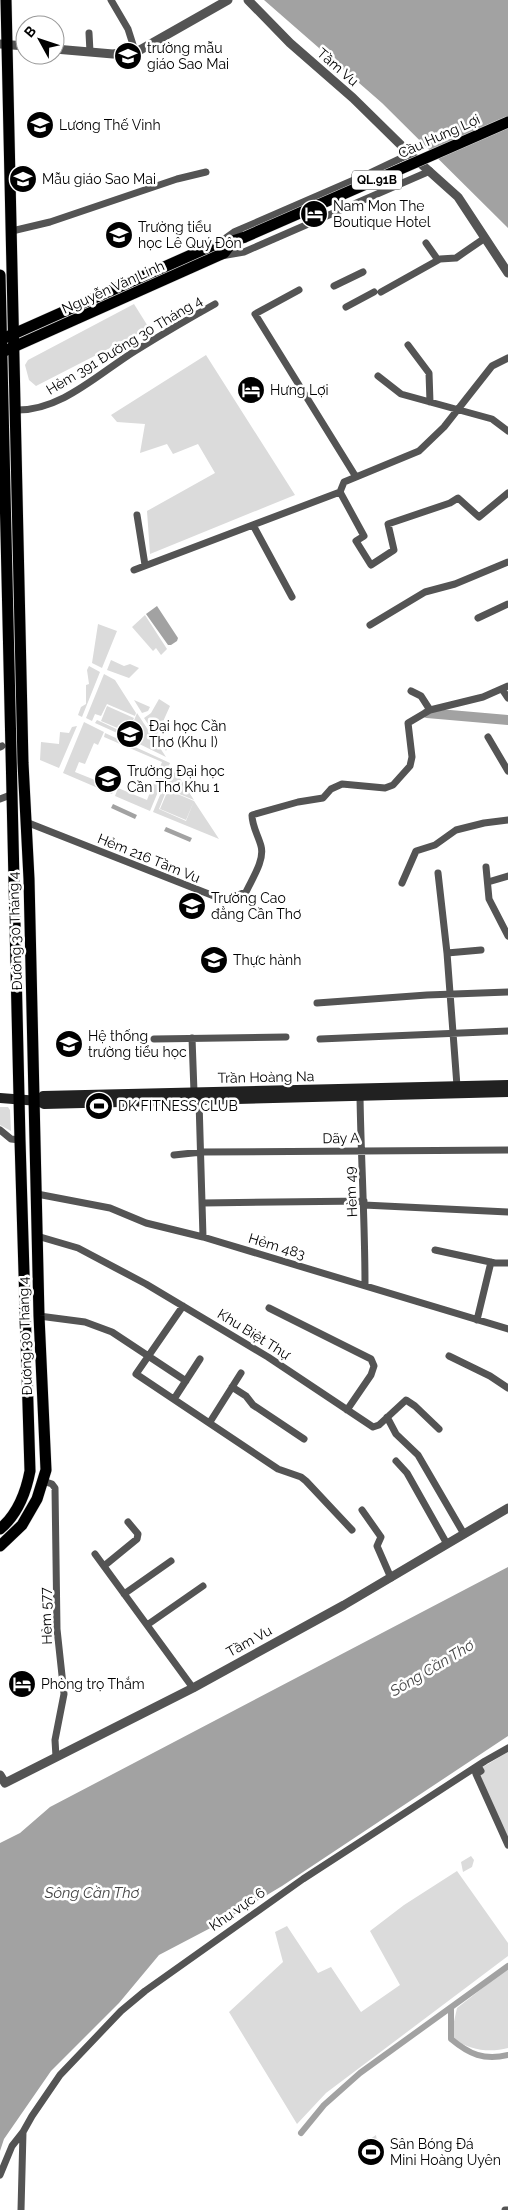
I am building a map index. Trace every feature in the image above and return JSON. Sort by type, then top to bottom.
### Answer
[{"type":"main road","name":"Đường 30 Tháng 4","points":[[0,1546],[22,1526],[37,1499],[46,1470],[39,1316],[37,1100],[26,822],[5,676],[8,523],[16,410],[12,231],[4,44],[6,0]]},
{"type":"main road","name":"Cầu Hưng Lợi","points":[[245,237],[508,122]]},
{"type":"main road","name":"Nguyễn Văn Linh","points":[[1,339],[218,243],[245,237]]},
{"type":"main road","name":"Nguyễn Văn Linh","points":[[1,353],[224,253],[233,241]]},
{"type":"main road","name":"Đường 30 Tháng 4","points":[[0,275],[1,353],[18,763],[13,794],[16,1100],[20,1140],[30,1471],[26,1492],[16,1510],[0,1528]]},
{"type":"main road","points":[[490,1089],[495,1081],[508,1081]]},
{"type":"main road","points":[[490,1089],[508,1084]]},
{"type":"main road","name":"Trần Hoàng Na","points":[[360,1093],[457,1086],[490,1089]]},
{"type":"main road","name":"Trần Hoàng Na","points":[[0,1098],[37,1100],[44,1104],[196,1097],[490,1089]]},
{"type":"main road","points":[[490,1089],[508,1092]]},
{"type":"main road","points":[[490,1089],[495,1097],[508,1096]]},
{"type":"main road","name":"Trần Hoàng Na","points":[[0,1104],[16,1100]]},
{"type":"street","points":[[111,0],[128,29],[135,51]]},
{"type":"street","points":[[65,50],[113,54],[140,50],[228,0]]},
{"type":"street","name":"Tầm Vu","points":[[248,0],[290,43],[353,98],[410,154],[458,197],[508,273]]},
{"type":"street","points":[[89,33],[90,52]]},
{"type":"street","points":[[218,243],[234,232],[410,154]]},
{"type":"street","points":[[215,257],[244,252],[430,171]]},
{"type":"street","points":[[12,231],[50,222],[177,179],[206,172]]},
{"type":"street","points":[[346,307],[438,260],[456,258],[485,238]]},
{"type":"street","points":[[426,243],[438,260]]},
{"type":"street","points":[[334,286],[363,272]]},
{"type":"street","points":[[299,290],[255,314],[356,477]]},
{"type":"street","name":"Hẻm 391 Đường 30 Tháng 4","points":[[16,410],[35,409],[54,404],[134,352],[215,304]]},
{"type":"street","points":[[408,345],[430,373],[430,402]]},
{"type":"street","points":[[134,570],[340,492],[344,482],[419,451],[444,428],[492,366],[508,358]]},
{"type":"street","points":[[378,376],[401,394],[492,419],[508,432]]},
{"type":"street","points":[[340,492],[364,536],[356,541],[371,565],[394,550],[388,524],[450,503],[458,498],[478,516],[481,516],[508,493]]},
{"type":"street","points":[[137,514],[145,565]]},
{"type":"street","points":[[253,525],[292,597]]},
{"type":"street","points":[[370,625],[425,592],[455,584],[508,562]]},
{"type":"street","points":[[478,618],[508,604]]},
{"type":"street","points":[[505,687],[508,698]]},
{"type":"street","name":"Hẻm 216 Tầm Vu","points":[[26,822],[224,900],[246,892],[262,855],[262,848],[254,827],[252,815],[298,802],[323,798],[331,789],[342,784],[385,788],[393,785],[410,766],[412,757],[408,723],[430,710],[484,697],[505,687]]},
{"type":"street","points":[[411,691],[421,696],[430,710]]},
{"type":"street","points":[[488,737],[508,771]]},
{"type":"street","points":[[0,799],[13,794]]},
{"type":"street","points":[[402,883],[416,851],[435,845],[456,830],[484,822],[508,820]]},
{"type":"street","points":[[486,867],[489,899],[508,936]]},
{"type":"street","points":[[438,873],[447,953],[457,1086]]},
{"type":"street","points":[[488,882],[508,876]]},
{"type":"street","points":[[447,953],[482,950]]},
{"type":"street","points":[[317,1003],[508,992]]},
{"type":"street","points":[[320,1039],[508,1031]]},
{"type":"street","points":[[154,1039],[286,1037]]},
{"type":"street","points":[[192,1038],[202,1152],[203,1237]]},
{"type":"street","name":"Hèm 49","points":[[360,1093],[364,1203],[364,1286]]},
{"type":"street","points":[[0,1130],[11,1139],[20,1140]]},
{"type":"street","name":"Dãy A","points":[[174,1155],[202,1152],[508,1150]]},
{"type":"street","name":"Hẻm 483","points":[[37,1194],[110,1208],[146,1223],[203,1237],[508,1329]]},
{"type":"street","points":[[203,1204],[364,1203],[508,1212]]},
{"type":"street","name":"Khu Biệt Thự","points":[[38,1236],[78,1248],[183,1306],[268,1357],[373,1427],[379,1425],[406,1400],[439,1429]]},
{"type":"street","points":[[435,1250],[491,1262],[508,1263]]},
{"type":"street","points":[[477,1320],[491,1262]]},
{"type":"street","points":[[183,1306],[136,1374],[278,1469],[300,1477],[352,1530]]},
{"type":"street","points":[[269,1308],[371,1359],[374,1366],[371,1375],[346,1410]]},
{"type":"street","points":[[39,1316],[84,1322],[112,1332],[186,1381]]},
{"type":"street","points":[[449,1356],[490,1376],[508,1388]]},
{"type":"street","points":[[174,1399],[200,1359]]},
{"type":"street","points":[[210,1422],[241,1373]]},
{"type":"street","points":[[232,1387],[246,1396],[253,1405],[304,1439]]},
{"type":"street","points":[[387,1417],[396,1434],[418,1455],[464,1534]]},
{"type":"street","points":[[396,1461],[407,1473],[447,1544]]},
{"type":"street","name":"Hẻm 577","points":[[43,1481],[52,1484],[55,1488],[58,1629],[64,1694],[55,1740],[56,1757]]},
{"type":"street","name":"Tầm Vu","points":[[0,1775],[5,1783],[193,1688],[391,1578],[508,1508]]},
{"type":"street","points":[[362,1510],[381,1537],[377,1546],[391,1578]]},
{"type":"street","points":[[104,1566],[137,1539],[138,1534],[128,1522]]},
{"type":"street","points":[[94,1554],[193,1688]]},
{"type":"street","points":[[124,1594],[171,1561]]},
{"type":"street","points":[[147,1625],[203,1586]]},
{"type":"street","name":"Khu vực 6","points":[[0,2175],[12,2146],[23,2134],[60,2075],[131,2002],[240,1922],[303,1879],[508,1748]]},
{"type":"street","points":[[478,1766],[481,1771],[476,1774],[508,1846]]},
{"type":"street","points":[[21,2210],[23,2134]]},
{"type":"shaded area","points":[[134,304],[149,328],[36,386],[29,380],[25,365],[28,360]]},
{"type":"shaded area","points":[[206,355],[295,495],[150,554],[147,511],[215,473],[198,444],[173,454],[167,444],[140,453],[145,424],[117,422],[111,415]]},
{"type":"shaded area","points":[[145,615],[167,649],[161,655],[156,648],[153,651],[132,627]]},
{"type":"shaded area","points":[[98,624],[117,631],[102,668],[92,663]]},
{"type":"shaded area","points":[[111,660],[124,666],[130,664],[139,668],[129,678],[107,670]]},
{"type":"shaded area","points":[[89,666],[100,672],[82,717],[78,715],[81,707],[86,704],[86,685],[89,684],[87,670]]},
{"type":"shaded area","points":[[104,674],[115,680],[136,713],[135,716],[107,704],[101,716],[95,714],[92,721],[86,718]]},
{"type":"shaded area","points":[[159,699],[170,706],[157,735],[170,742],[166,751],[144,718],[151,713]]},
{"type":"shaded area","points":[[134,700],[150,707],[148,711],[142,713]]},
{"type":"shaded area","points":[[107,706],[134,718],[127,732],[101,721]]},
{"type":"shaded area","points":[[137,713],[166,757],[127,738]]},
{"type":"shaded area","points":[[97,720],[127,734],[126,737],[95,723]]},
{"type":"shaded area","points":[[84,722],[104,732],[98,745],[94,743],[85,764],[79,762],[75,772],[115,788],[112,794],[63,773]]},
{"type":"shaded area","points":[[77,726],[59,768],[40,760],[41,742],[59,744],[60,732],[69,733],[72,727]]},
{"type":"shaded area","points":[[105,733],[170,763],[150,811],[115,796],[118,788],[147,800],[162,762],[104,737]]},
{"type":"shaded area","points":[[172,766],[194,800],[167,789],[159,809],[186,821],[194,801],[219,839],[153,812]]},
{"type":"shaded area","points":[[168,790],[194,801],[186,820],[160,809]]},
{"type":"shaded area","points":[[0,1107],[8,1107],[10,1110],[11,1131],[0,1125]]},
{"type":"shaded area","points":[[508,1752],[508,1849],[473,1773]]},
{"type":"shaded area","points":[[471,1856],[474,1860],[472,1867],[463,1872],[461,1862]]},
{"type":"shaded area","points":[[457,1871],[508,1943],[508,1956],[326,2093],[297,2124],[229,2012],[283,1962],[275,1932],[287,1926],[318,1973],[331,1967],[361,2012],[400,1985],[370,1931],[404,1905]]},
{"type":"shaded area","points":[[508,1968],[508,2048],[480,2050],[454,2039],[453,2026],[457,2008]]},
{"type":"shaded area","name":"Sân Bóng Đá Mini Hoàng Uyên","points":[[376,2135],[380,2160],[365,2160],[361,2145]]},
{"type":"water","points":[[264,0],[508,0],[508,228],[382,103]]},
{"type":"water","points":[[157,606],[178,638],[171,645],[168,645],[146,614]]},
{"type":"water","points":[[113,804],[137,815],[135,819],[111,808]]},
{"type":"water","points":[[166,827],[192,838],[190,842],[164,831]]},
{"type":"water","name":"Sông Cần Thơ","points":[[508,1567],[508,1736],[282,1886],[220,1923],[159,1955],[119,2003],[51,2071],[4,2139],[0,2151],[0,1843],[20,1833],[50,1807]]},
{"type":"waterway","points":[[427,713],[508,720]]},
{"type":"waterway","points":[[301,2133],[324,2105],[360,2073],[508,1966]]},
{"type":"waterway","points":[[451,2009],[451,2039],[464,2049],[484,2057],[508,2055]]},
{"type":"place","name":"trường mẫu giáo Sao Mai","points":[[128,56]]},
{"type":"place","name":"Lương Thế Vinh","points":[[40,125]]},
{"type":"place","name":"Mẫu giáo Sao Mai","points":[[23,179]]},
{"type":"place","name":"Nam Mon The Boutique Hotel","points":[[314,214]]},
{"type":"place","name":"Trường tiểu học Lê Quý Đôn","points":[[119,235]]},
{"type":"place","name":"Hưng Lợi","points":[[251,390]]},
{"type":"place","name":"Đại học Cần Thơ (Khu I)","points":[[130,734]]},
{"type":"place","name":"Trường Đại học Cần Thơ Khu 1","points":[[108,779]]},
{"type":"place","name":"Trường Cao đẳng Cần Thơ","points":[[192,906]]},
{"type":"place","name":"Thực hành","points":[[214,960]]},
{"type":"place","name":"Hệ thống trường tiểu học","points":[[69,1044]]},
{"type":"place","name":"DK FITNESS CLUB","points":[[99,1106]]},
{"type":"place","name":"Phòng trọ Thắm","points":[[22,1684]]},
{"type":"place","name":"Sân Bóng Đá Mini Hoàng Uyên","points":[[371,2152]]}]
